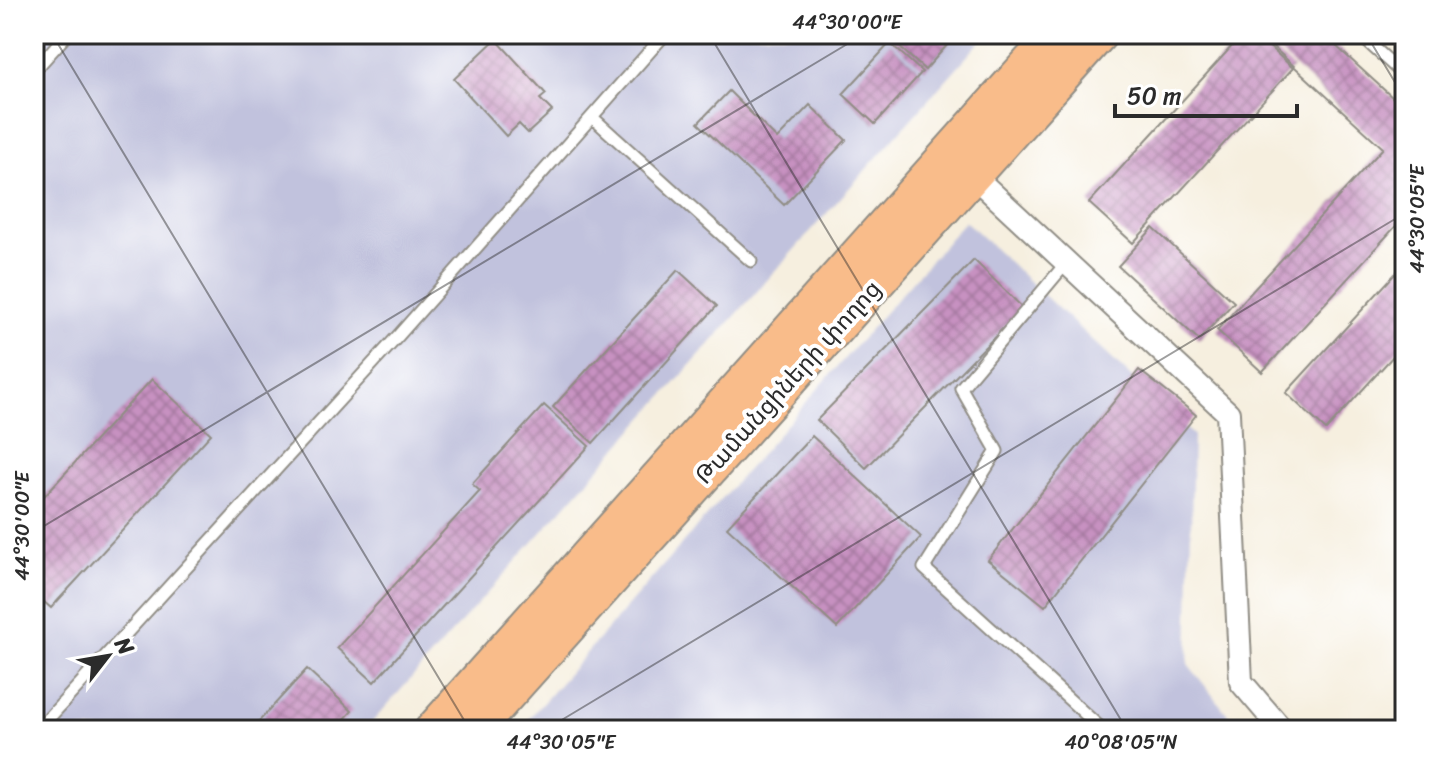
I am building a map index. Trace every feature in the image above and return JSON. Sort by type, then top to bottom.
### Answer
[{"type":"main road","name":"Թամանցիների փողոց","points":[[476,730],[961,164],[1055,34]]},
{"type":"main road","name":"Թամանցիների փողոց","points":[[432,730],[961,164],[1100,34]]},
{"type":"street","points":[[961,164],[1228,413],[1241,682],[1282,730]]},
{"type":"lane","points":[[34,71],[67,34]]},
{"type":"lane","points":[[38,730],[398,336],[665,34]]},
{"type":"lane","points":[[1359,34],[1405,76]]},
{"type":"lane","points":[[592,117],[751,261]]},
{"type":"lane","points":[[1067,262],[961,388],[997,451],[924,568],[1103,730]]},
{"type":"shaded area","points":[[34,34],[987,34],[365,730],[34,730]]},
{"type":"shaded area","points":[[965,221],[1193,435],[1188,664],[1240,730],[519,730]]},
{"type":"building","points":[[885,34],[957,34],[925,70]]},
{"type":"building","points":[[1243,34],[1255,34],[1293,68],[1133,243],[1089,203]]},
{"type":"building","points":[[1259,34],[1323,34],[1405,109],[1405,216],[1262,372],[1217,330],[1383,148]]},
{"type":"building","points":[[496,39],[546,94],[540,99],[552,111],[528,133],[519,124],[506,136],[454,79]]},
{"type":"building","points":[[890,43],[922,72],[875,124],[843,94]]},
{"type":"building","points":[[729,91],[777,139],[810,105],[846,140],[784,205],[698,123]]},
{"type":"building","points":[[1153,228],[1234,302],[1199,340],[1118,266]]},
{"type":"building","points":[[974,260],[1023,308],[866,468],[817,420]]},
{"type":"building","points":[[1405,263],[1405,343],[1326,430],[1286,393]]},
{"type":"building","points":[[678,270],[717,306],[593,443],[553,407]]},
{"type":"building","points":[[1139,370],[1196,415],[1045,606],[988,560]]},
{"type":"building","points":[[152,379],[211,434],[51,608],[34,593],[34,507]]},
{"type":"building","points":[[544,405],[589,446],[374,682],[337,648],[480,491],[472,484]]},
{"type":"building","points":[[812,436],[921,537],[837,628],[727,527]]},
{"type":"building","points":[[307,669],[352,711],[335,730],[251,730]]}]
